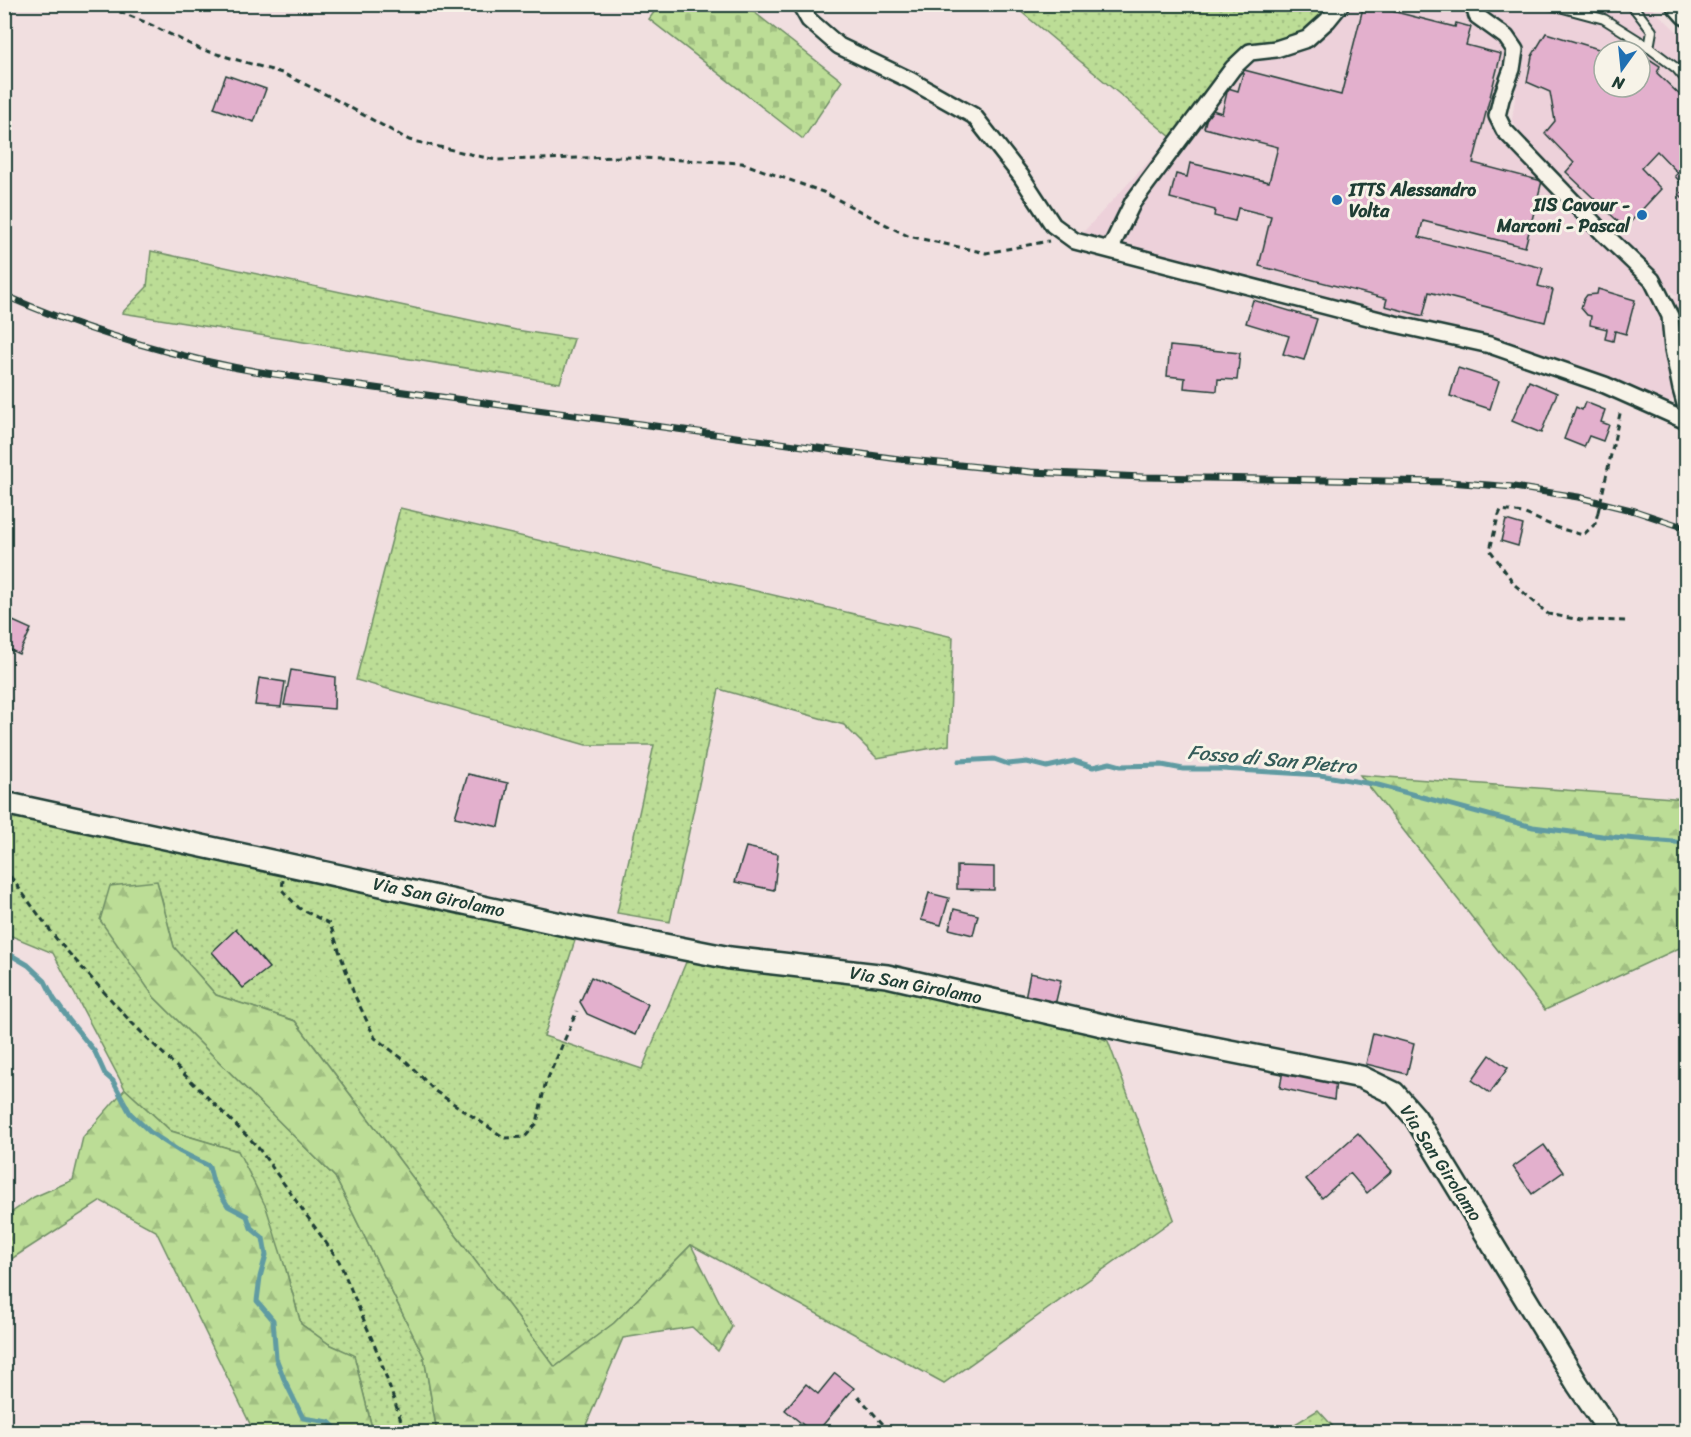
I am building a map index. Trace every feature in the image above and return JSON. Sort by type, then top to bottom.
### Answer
[{"type":"street","points":[[800,4],[809,20],[839,46],[910,80],[974,116],[1021,176],[1053,225],[1075,241],[1395,324],[1490,345],[1605,385],[1686,421]]},
{"type":"street","points":[[1110,249],[1133,202],[1233,68],[1250,52],[1276,49],[1308,39],[1329,20],[1341,4]]},
{"type":"street","points":[[1473,4],[1477,16],[1506,37],[1515,50],[1512,69],[1500,99],[1497,116],[1504,130],[1602,232],[1652,280],[1670,316],[1673,349],[1686,407]]},
{"type":"street","points":[[1677,4],[1686,14]]},
{"type":"street","name":"Via San Girolamo","points":[[4,803],[730,958],[887,976],[1133,1032],[1361,1077],[1394,1093],[1415,1117],[1578,1385],[1610,1432]]},
{"type":"lane","points":[[1548,4],[1604,19],[1635,39]]},
{"type":"lane","points":[[1632,4],[1652,31],[1651,39]]},
{"type":"lane","points":[[1652,50],[1676,68],[1686,80]]},
{"type":"path","points":[[100,4],[145,22],[200,49],[282,73],[409,140],[496,160],[623,157],[742,163],[823,192],[908,236],[986,253],[1043,241],[1075,241]]},
{"type":"path","points":[[1624,393],[1596,524],[1582,535],[1558,528],[1523,513],[1501,510],[1497,517],[1490,550],[1515,585],[1548,614],[1581,620],[1627,621]]},
{"type":"path","points":[[285,864],[282,890],[299,908],[330,924],[354,994],[375,1038],[407,1062],[435,1091],[505,1138],[525,1137],[537,1123],[545,1085],[577,1011]]},
{"type":"path","points":[[4,868],[58,941],[131,1022],[257,1146],[339,1261],[379,1356],[405,1432]]},
{"type":"path","points":[[858,1396],[890,1432]]},
{"type":"shaded area","name":"ITTS Alessandro Volta","points":[[1482,4],[1649,5],[1686,40],[1686,290],[1678,297],[1686,296],[1686,385],[1669,403],[1508,341],[1426,323],[1136,249],[1114,241],[1075,241],[1250,52],[1307,39],[1328,5],[1463,5],[1465,14],[1503,45],[1508,54],[1491,118],[1491,128],[1616,256],[1656,301],[1677,297],[1525,140],[1512,120],[1522,43],[1487,13]]},
{"type":"green space","points":[[660,4],[745,5],[842,81],[803,139],[649,19]]},
{"type":"green space","points":[[1013,5],[1328,5],[1307,39],[1250,52],[1178,143]]},
{"type":"green space","points":[[151,251],[516,330],[574,339],[560,383],[122,313],[147,287]]},
{"type":"green space","points":[[400,508],[953,637],[949,745],[877,758],[844,725],[719,689],[670,922],[617,913],[654,745],[586,745],[356,680]]},
{"type":"green space","points":[[1360,775],[1686,799],[1686,945],[1545,1010]]},
{"type":"green space","points":[[4,803],[579,928],[544,1036],[642,1069],[691,950],[1038,1011],[1108,1041],[1174,1219],[944,1383],[691,1245],[614,1323],[555,1367],[295,1021],[216,995],[174,947],[157,882],[154,997],[335,1177],[424,1357],[437,1432],[373,1432],[354,1356],[329,1344],[301,1324],[286,1270],[238,1151],[171,1131],[125,1089],[53,953],[9,935],[5,928]]},
{"type":"green space","points":[[157,881],[174,947],[216,995],[295,1021],[555,1367],[614,1323],[691,1245],[732,1327],[718,1351],[692,1327],[623,1338],[583,1432],[437,1432],[424,1357],[335,1177],[154,997],[100,920],[110,886]]},
{"type":"green space","points":[[125,1089],[171,1131],[238,1151],[266,1207],[301,1324],[329,1344],[354,1355],[373,1432],[301,1432],[300,1430],[254,1432],[156,1231],[101,1201],[5,1263],[5,1217],[34,1197],[73,1180],[83,1137]]},
{"type":"green space","points":[[1318,1410],[1338,1432],[1282,1432]]},
{"type":"building","points":[[4,4],[17,4],[4,20]]},
{"type":"building","points":[[1364,4],[1455,27],[1456,23],[1471,27],[1466,45],[1501,54],[1473,163],[1542,181],[1525,247],[1423,221],[1419,237],[1543,268],[1538,286],[1553,290],[1545,322],[1429,292],[1423,316],[1385,306],[1387,299],[1259,266],[1271,216],[1238,208],[1235,221],[1214,216],[1215,210],[1170,198],[1176,174],[1187,177],[1190,163],[1269,182],[1278,147],[1204,128],[1209,109],[1222,113],[1228,88],[1238,91],[1244,70],[1341,95]]},
{"type":"building","points":[[1546,33],[1592,47],[1592,99],[1652,99],[1652,61],[1660,66],[1657,73],[1686,101],[1686,189],[1675,176],[1678,173],[1657,151],[1641,168],[1661,189],[1625,228],[1566,172],[1574,163],[1545,133],[1555,121],[1550,92],[1527,82],[1532,56]]},
{"type":"building","points":[[226,75],[266,89],[254,122],[214,108]]},
{"type":"building","points":[[1686,189],[1686,201],[1679,194]]},
{"type":"building","points":[[1598,289],[1635,300],[1626,334],[1615,331],[1613,341],[1605,339],[1607,329],[1590,325],[1591,316],[1581,308],[1587,295],[1597,294]]},
{"type":"building","points":[[1253,300],[1317,319],[1304,360],[1283,354],[1289,336],[1246,323]]},
{"type":"building","points":[[1170,346],[1240,353],[1237,380],[1218,379],[1217,391],[1184,388],[1185,378],[1167,376]]},
{"type":"building","points":[[1458,368],[1499,381],[1490,409],[1450,396]]},
{"type":"building","points":[[1529,381],[1557,393],[1541,433],[1512,421]]},
{"type":"building","points":[[1585,402],[1605,410],[1601,422],[1609,425],[1603,441],[1589,436],[1584,447],[1564,439],[1576,407],[1582,410]]},
{"type":"building","points":[[1506,520],[1523,525],[1518,546],[1501,541]]},
{"type":"building","points":[[4,617],[31,629],[19,654],[4,647]]},
{"type":"building","points":[[291,670],[335,677],[334,709],[284,705]]},
{"type":"building","points":[[259,678],[285,682],[281,707],[255,705]]},
{"type":"building","points":[[468,774],[508,783],[499,827],[455,817]]},
{"type":"building","points":[[746,847],[778,854],[774,890],[735,882]]},
{"type":"building","points":[[957,866],[994,867],[994,890],[957,889]]},
{"type":"building","points":[[929,893],[949,898],[941,925],[921,920]]},
{"type":"building","points":[[954,909],[978,915],[973,935],[949,929]]},
{"type":"building","points":[[236,929],[269,968],[243,988],[212,952]]},
{"type":"building","points":[[1030,973],[1061,980],[1055,1005],[1025,998]]},
{"type":"building","points":[[591,977],[648,1004],[635,1035],[587,1014],[580,1002]]},
{"type":"building","points":[[1373,1033],[1414,1044],[1407,1074],[1366,1064]]},
{"type":"building","points":[[1490,1055],[1508,1068],[1490,1093],[1472,1080]]},
{"type":"building","points":[[1283,1070],[1336,1080],[1334,1100],[1280,1088]]},
{"type":"building","points":[[1358,1133],[1392,1171],[1367,1193],[1350,1173],[1322,1198],[1306,1179]]},
{"type":"building","points":[[1544,1145],[1563,1172],[1532,1194],[1513,1167]]},
{"type":"building","points":[[835,1373],[854,1388],[817,1432],[812,1432],[785,1410],[806,1384],[818,1394]]},
{"type":"waterway","name":"Fosso di San Pietro","points":[[959,761],[994,759],[1008,764],[1027,762],[1047,767],[1074,761],[1093,767],[1110,763],[1121,766],[1162,765],[1183,769],[1320,775],[1378,785],[1533,827],[1686,843]]},
{"type":"waterway","points":[[4,951],[28,965],[45,981],[54,999],[95,1052],[105,1074],[113,1081],[130,1113],[150,1132],[179,1151],[209,1166],[213,1182],[228,1206],[247,1216],[251,1228],[263,1238],[266,1255],[257,1301],[273,1320],[276,1358],[284,1379],[303,1418],[329,1422],[340,1432]]},
{"type":"railway","points":[[4,295],[31,307],[114,336],[171,353],[264,373],[899,459],[1031,472],[1143,477],[1449,482],[1514,487],[1578,497],[1635,511],[1686,528]]},
{"type":"place","name":"ITTS Alessandro Volta","points":[[1337,200]]},
{"type":"place","name":"IIS Cavour - Marconi - Pascal","points":[[1642,215]]}]
